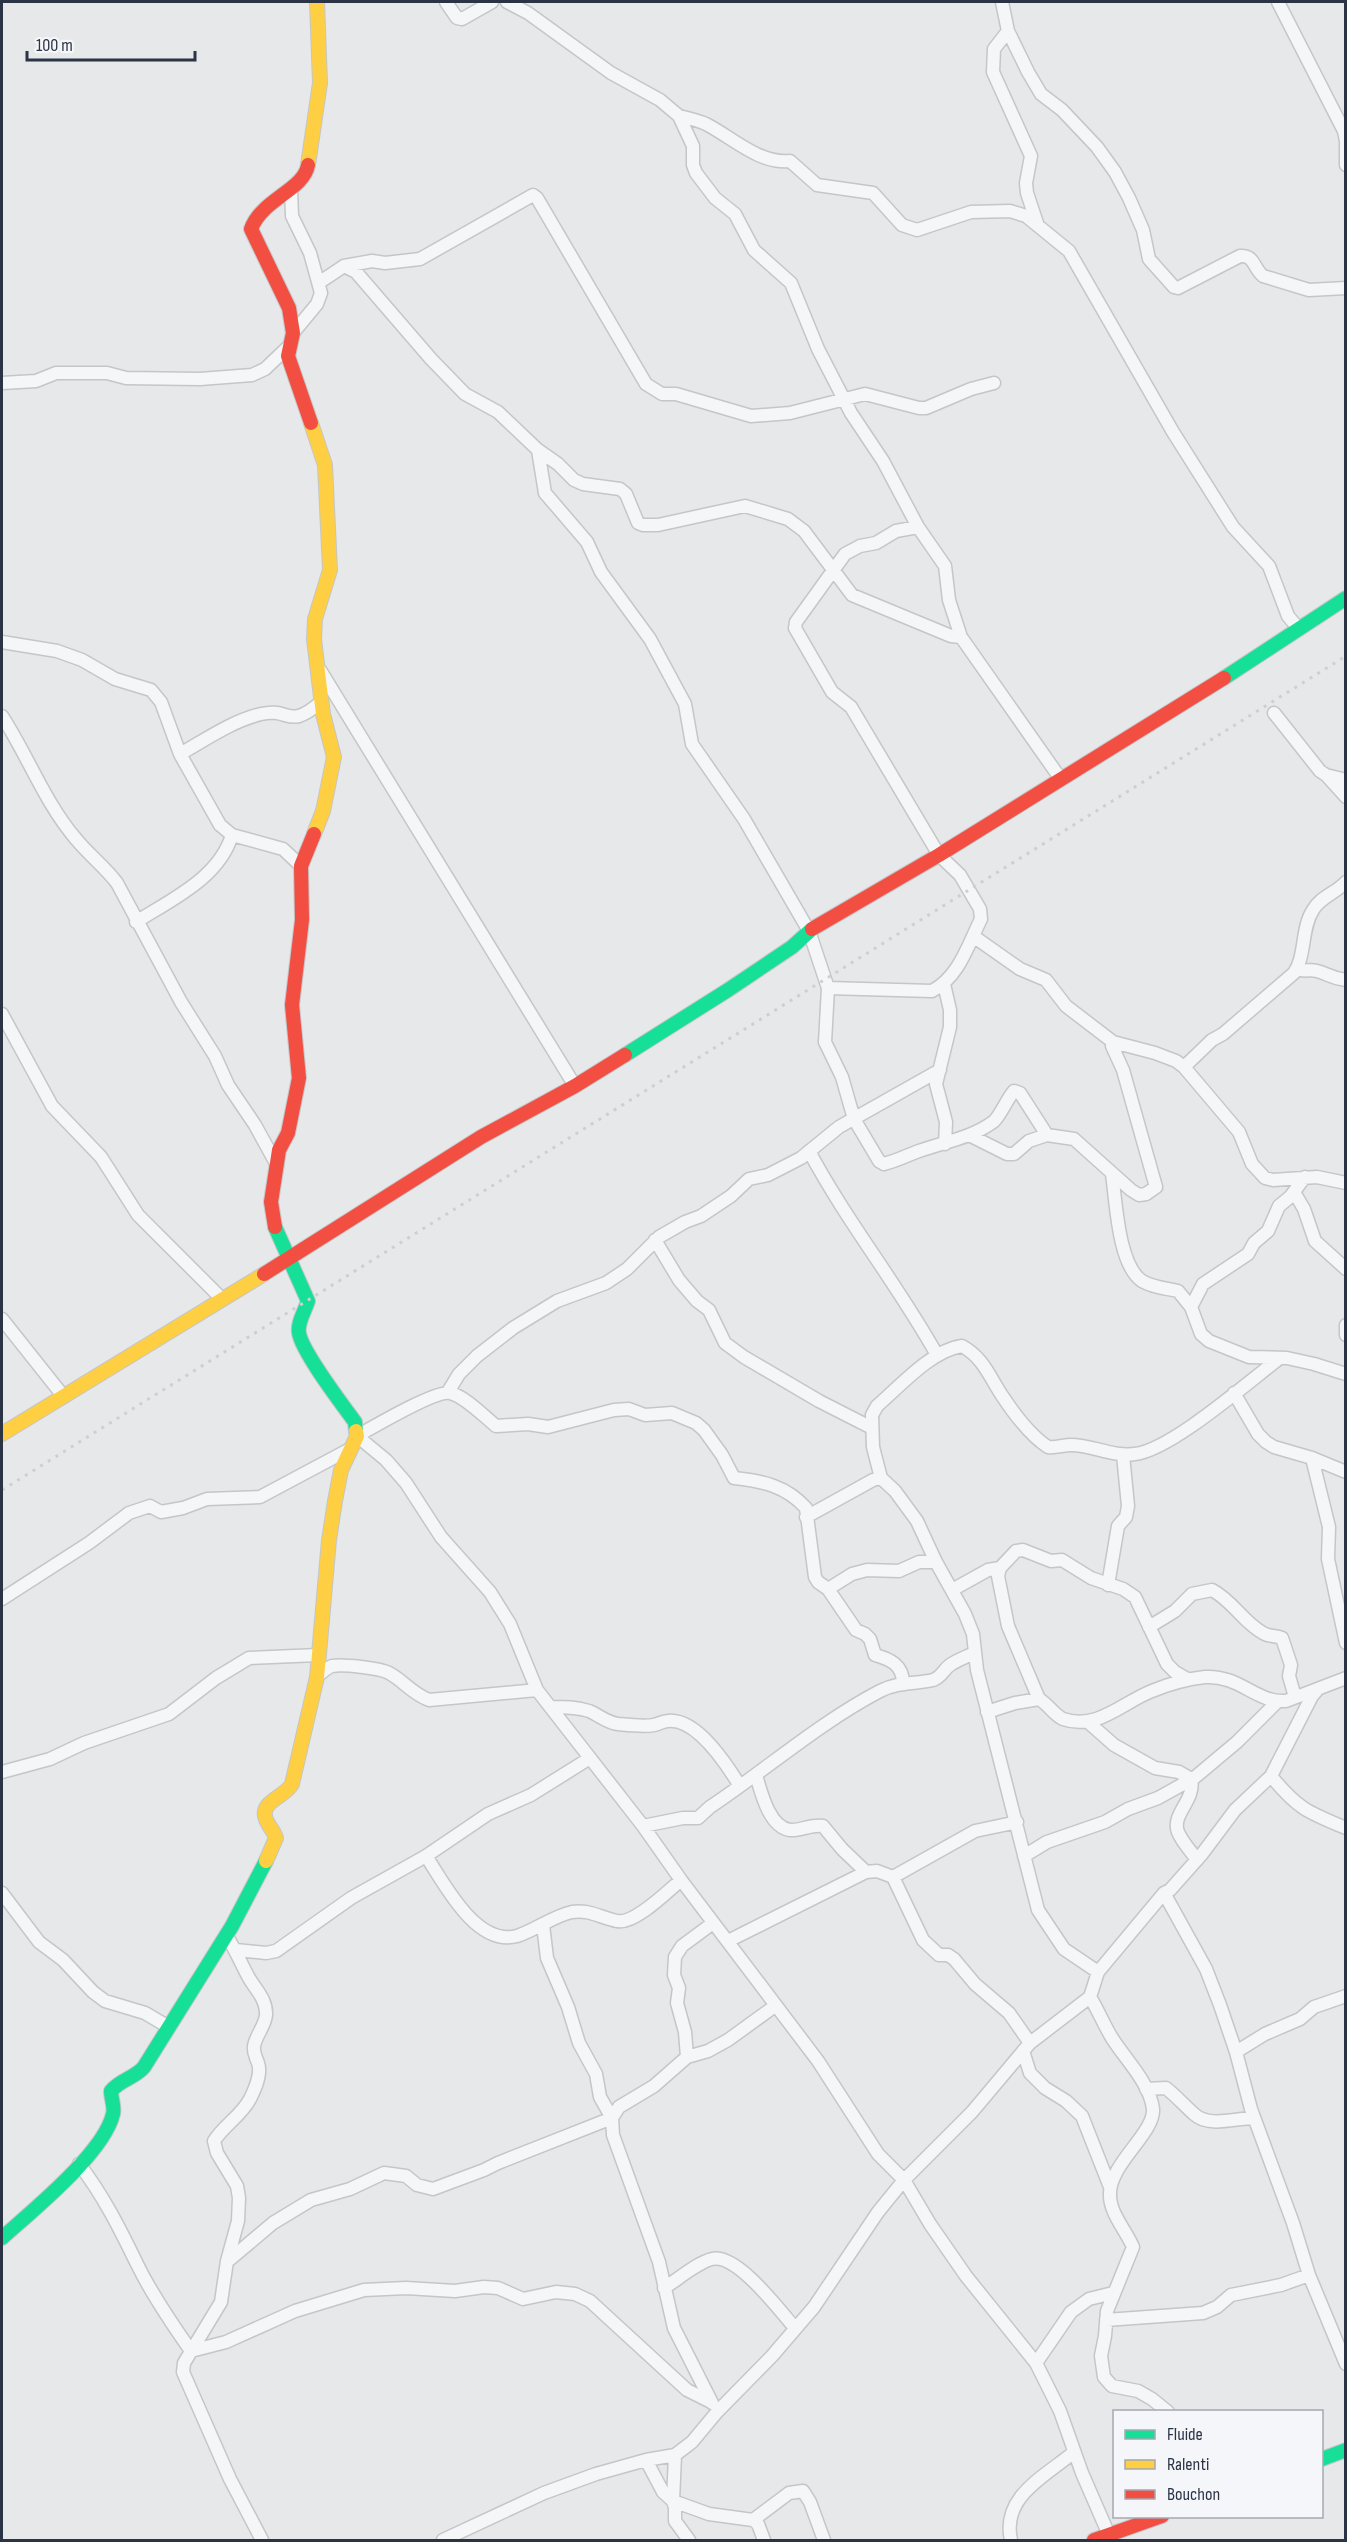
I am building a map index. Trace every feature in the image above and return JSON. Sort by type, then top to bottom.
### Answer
[{"type":"street","points":[[2,2238],[79,2164],[102,2136],[113,2115],[111,2091],[127,2076],[138,2074],[167,2026],[227,1937],[262,1874],[276,1838],[275,1832],[265,1818],[266,1810],[275,1797],[289,1790],[293,1780],[317,1677],[335,1501],[341,1470],[353,1442],[356,1422],[323,1378],[298,1335],[308,1301],[272,1217],[272,1192],[279,1150],[288,1133],[299,1078],[292,1005],[302,920],[301,866],[323,811],[334,757],[321,702],[315,619],[330,570],[325,465],[288,356],[291,340],[284,298],[251,229],[253,220],[261,211],[300,182],[307,172],[319,93],[320,45],[317,2]]},
{"type":"street","points":[[446,2],[454,15],[462,19],[492,2]]},
{"type":"street","points":[[507,2],[528,13],[611,73],[660,100],[679,116],[703,123],[754,153],[780,163],[790,161],[817,185],[873,193],[902,225],[909,229],[917,230],[971,212],[1000,211],[1017,212],[1038,226],[1069,251],[1076,260],[1173,432],[1227,518],[1269,566],[1288,616],[1299,629]]},
{"type":"street","points":[[1002,2],[1008,31],[1041,94],[1062,110],[1097,147],[1115,172],[1143,230],[1149,259],[1174,287],[1178,288],[1240,256],[1246,256],[1252,259],[1263,276],[1309,290],[1346,288]]},
{"type":"street","points":[[1280,3],[1344,131],[1346,165]]},
{"type":"street","points":[[1008,31],[994,49],[993,72],[1031,156],[1026,183],[1027,193],[1038,226]]},
{"type":"street","points":[[679,116],[693,146],[693,165],[696,173],[715,198],[735,214],[754,250],[790,283],[818,349],[850,413],[883,461],[918,527],[945,566],[949,600],[961,637],[1059,778]]},
{"type":"street","points":[[2,383],[36,381],[56,374],[107,373],[126,378],[152,376],[200,379],[252,375],[264,369],[291,340],[317,304],[321,293],[320,282],[310,253],[292,216],[291,189]]},
{"type":"street","points":[[320,282],[344,266],[366,261],[384,263],[420,259],[532,195],[537,198],[640,374],[652,390],[662,394],[676,394],[751,416],[790,413],[843,398],[874,394],[919,408],[927,408],[971,389],[994,383]]},
{"type":"street","points":[[344,266],[362,277],[465,394],[498,412],[573,480],[583,484],[620,489],[626,494],[638,523],[658,525],[745,506],[788,519],[804,531],[852,595],[951,636],[961,637]]},
{"type":"street","points":[[538,450],[545,493],[587,542],[601,572],[650,639],[685,704],[692,744],[744,819],[809,932],[828,988],[825,1042],[842,1077],[854,1119],[875,1155],[884,1164],[969,1135],[994,1121],[1014,1091],[1017,1091],[1047,1135]]},
{"type":"street","points":[[828,988],[932,991],[944,984],[952,975],[981,919],[980,909],[960,875],[939,855],[851,707],[832,692],[795,628],[796,622],[845,554],[860,546],[876,543],[896,531],[918,527]]},
{"type":"street","points":[[2,1434],[221,1298],[289,1259],[481,1137],[575,1086],[737,984],[792,947],[809,932],[939,855],[1059,778],[1254,660],[1346,598]]},
{"type":"street","points":[[2,642],[57,651],[82,660],[115,679],[151,690],[161,702],[180,754],[214,816],[232,835],[283,849],[301,866]]},
{"type":"street","points":[[317,665],[575,1086]]},
{"type":"street","points":[[180,754],[225,729],[257,715],[269,713],[298,717],[307,714],[321,702]]},
{"type":"street","points":[[1274,713],[1346,797]]},
{"type":"street","points":[[2,716],[76,839],[105,867],[117,884],[181,1002],[215,1056],[228,1085],[255,1125],[277,1165]]},
{"type":"street","points":[[1326,775],[1346,780]]},
{"type":"street","points":[[136,922],[197,882],[220,861],[228,850],[232,835]]},
{"type":"street","points":[[228,850],[247,838]]},
{"type":"street","points":[[1184,1067],[1212,1040],[1223,1034],[1297,969],[1313,909],[1346,882]]},
{"type":"street","points":[[973,936],[1020,969],[1046,980],[1066,1006],[1113,1042],[1155,1053],[1176,1061],[1184,1067],[1239,1132],[1258,1173],[1265,1178],[1273,1180],[1305,1177],[1346,1182]]},
{"type":"street","points":[[1297,969],[1318,971],[1330,978],[1346,980]]},
{"type":"street","points":[[944,984],[950,1018],[936,1084],[946,1122],[945,1144]]},
{"type":"street","points":[[2,1014],[52,1106],[101,1156],[138,1215],[221,1298]]},
{"type":"street","points":[[969,1135],[1007,1154],[1014,1154],[1029,1142],[1047,1135],[1074,1139],[1139,1195],[1146,1194],[1156,1187],[1123,1070],[1112,1046],[1113,1042]]},
{"type":"street","points":[[448,1392],[459,1374],[506,1333],[557,1301],[606,1283],[627,1269],[655,1240],[685,1222],[701,1216],[731,1196],[748,1179],[771,1174],[809,1151],[839,1127],[940,1070]]},
{"type":"street","points":[[809,1151],[859,1233],[913,1313],[937,1355]]},
{"type":"street","points":[[1112,1174],[1122,1240],[1131,1267],[1140,1279],[1154,1288],[1178,1291],[1191,1307],[1201,1334],[1209,1341],[1249,1357],[1280,1358],[1314,1364],[1346,1374]]},
{"type":"street","points":[[1191,1307],[1203,1284],[1248,1254],[1254,1243],[1268,1232],[1280,1206],[1305,1177]]},
{"type":"street","points":[[1294,1192],[1304,1209],[1315,1241],[1346,1269]]},
{"type":"street","points":[[655,1240],[680,1280],[697,1301],[709,1310],[725,1343],[744,1357],[819,1401],[872,1428]]},
{"type":"street","points":[[2,1319],[64,1397]]},
{"type":"street","points":[[1346,1325],[1346,1335]]},
{"type":"street","points":[[1098,1972],[1064,1949],[1038,1910],[977,1670],[973,1634],[916,1521],[895,1491],[881,1478],[873,1447],[872,1415],[877,1406],[937,1355],[952,1347],[962,1346],[981,1360],[1003,1398],[1048,1447],[1071,1445],[1123,1455],[1136,1454],[1154,1449],[1175,1437],[1280,1358]]},
{"type":"street","points":[[2,1599],[89,1544],[129,1513],[150,1506],[161,1512],[183,1509],[207,1499],[260,1497],[430,1396],[448,1392],[456,1394],[496,1426],[528,1424],[548,1427],[585,1416],[629,1409],[645,1415],[672,1413],[688,1418],[704,1430],[722,1455],[734,1478],[761,1481],[786,1490],[806,1508],[815,1577],[828,1589],[856,1630],[870,1639],[875,1655],[885,1656],[896,1664],[903,1677],[903,1683]]},
{"type":"street","points":[[1234,1393],[1258,1434],[1266,1442],[1274,1447],[1312,1458],[1346,1472]]},
{"type":"street","points":[[353,1442],[386,1460],[406,1483],[441,1537],[490,1592],[510,1624],[537,1690],[644,1826],[681,1880],[818,2061],[878,2154],[904,2180],[930,2224],[966,2276],[1036,2362],[1060,2412],[1109,2535]]},
{"type":"street","points":[[1108,1585],[1118,1526],[1125,1517],[1128,1506],[1123,1455]]},
{"type":"street","points":[[1312,1458],[1329,1527],[1328,1559],[1346,1643]]},
{"type":"street","points":[[806,1517],[873,1480],[881,1478]]},
{"type":"street","points":[[1187,1679],[1167,1664],[1135,1597],[1124,1589],[1091,1578],[1062,1560],[1051,1561],[1023,1550],[1016,1551],[1000,1568],[998,1576],[1008,1626],[1039,1699],[1065,1719],[1088,1722],[1101,1718],[1150,1691],[1187,1679],[1218,1677],[1238,1683],[1268,1700],[1278,1701],[1346,1678]]},
{"type":"street","points":[[828,1589],[852,1574],[867,1570],[898,1571],[919,1563],[936,1562]]},
{"type":"street","points":[[952,1590],[988,1570],[1000,1568]]},
{"type":"street","points":[[1149,1628],[1175,1611],[1192,1594],[1212,1590],[1230,1601],[1246,1620],[1262,1633],[1281,1638],[1291,1665],[1289,1676],[1295,1697]]},
{"type":"street","points":[[644,1826],[682,1818],[698,1818],[826,1724],[881,1690],[903,1683],[914,1685],[935,1680],[950,1665],[974,1653]]},
{"type":"street","points":[[2,1773],[50,1759],[84,1743],[169,1714],[216,1678],[249,1658],[318,1655]]},
{"type":"street","points":[[962,1660],[977,1670]]},
{"type":"street","points":[[317,1677],[324,1670],[333,1666],[380,1670],[390,1673],[416,1695],[429,1700],[537,1690]]},
{"type":"street","points":[[443,2541],[467,2536],[544,2493],[596,2474],[646,2460],[675,2456],[692,2442],[714,2407],[772,2356],[814,2307],[878,2212],[904,2180],[972,2112],[1027,2047],[1090,1997],[1098,1972],[1164,1893],[1197,1860],[1235,1810],[1271,1776],[1312,1696],[1318,1689]]},
{"type":"street","points":[[987,1712],[1015,1703],[1039,1699]]},
{"type":"street","points":[[1024,1856],[1047,1842],[1105,1822],[1128,1809],[1158,1798],[1191,1779],[1238,1742],[1278,1701]]},
{"type":"street","points":[[552,1707],[591,1712],[619,1725],[630,1723],[642,1726],[668,1721],[677,1722],[700,1736],[717,1752],[740,1786]]},
{"type":"street","points":[[1088,1722],[1114,1744],[1155,1768],[1179,1772],[1191,1779],[1194,1788],[1180,1814],[1177,1826],[1178,1833],[1197,1860]]},
{"type":"street","points":[[236,1950],[266,1953],[276,1951],[351,1898],[426,1856],[488,1814],[531,1795],[590,1758]]},
{"type":"street","points":[[756,1775],[768,1809],[780,1826],[791,1830],[823,1826],[842,1849],[866,1872]]},
{"type":"street","points":[[1271,1776],[1291,1800],[1305,1810],[1346,1828]]},
{"type":"street","points":[[893,1877],[975,1831],[1017,1822]]},
{"type":"street","points":[[426,1856],[458,1904],[478,1927],[495,1934],[515,1936],[570,1912],[584,1911],[617,1921],[630,1920],[681,1880]]},
{"type":"street","points":[[728,1941],[866,1872],[877,1871],[893,1877],[923,1940],[939,1955],[948,1955],[954,1959],[975,1984],[1009,2013],[1027,2047],[1030,2073],[1045,2088],[1066,2101],[1082,2116],[1110,2187]]},
{"type":"street","points":[[2,1893],[18,1918],[39,1942],[63,1960],[93,1992],[105,2001],[145,2013],[167,2026]]},
{"type":"street","points":[[1164,1893],[1206,1969],[1236,2052],[1254,2118],[1293,2223],[1309,2275],[1346,2364]]},
{"type":"street","points":[[687,2057],[685,2032],[677,2003],[679,1988],[674,1975],[675,1957],[687,1942],[713,1923]]},
{"type":"street","points":[[543,1925],[547,1958],[568,2007],[579,2043],[596,2074],[600,2097],[612,2118],[613,2135],[659,2262],[674,2328],[714,2407]]},
{"type":"street","points":[[227,1937],[262,1998],[266,2007],[266,2018],[254,2045],[254,2056],[259,2066],[256,2085],[239,2114],[214,2141],[217,2153],[237,2186],[239,2198],[236,2234],[227,2261],[221,2302],[184,2363],[185,2380],[230,2479],[262,2541]]},
{"type":"street","points":[[1236,2052],[1265,2034],[1300,2019],[1314,2007],[1346,1996]]},
{"type":"street","points":[[1090,1997],[1110,2035],[1146,2089],[1153,2108],[1152,2121],[1125,2156],[1110,2187],[1109,2194],[1113,2210],[1133,2247],[1113,2293],[1106,2320],[1101,2356],[1104,2377],[1112,2386],[1138,2391],[1166,2410]]},
{"type":"street","points":[[227,2261],[273,2223],[311,2200],[350,2189],[384,2173],[406,2176],[417,2185],[433,2189],[612,2118],[619,2107],[654,2086],[687,2057],[708,2051],[728,2040],[775,2006]]},
{"type":"street","points":[[1146,2089],[1166,2088],[1183,2101],[1194,2115],[1205,2120],[1254,2118]]},
{"type":"street","points":[[79,2164],[97,2187],[126,2236],[149,2285],[191,2351]]},
{"type":"street","points":[[664,2288],[707,2260],[719,2258],[741,2270],[795,2328]]},
{"type":"street","points":[[1106,2320],[1203,2313],[1217,2307],[1231,2295],[1281,2285],[1309,2275]]},
{"type":"street","points":[[191,2351],[226,2342],[295,2311],[364,2290],[406,2288],[455,2291],[484,2287],[498,2288],[524,2299],[556,2292],[575,2294],[590,2301],[687,2390],[714,2407]]},
{"type":"street","points":[[1036,2362],[1071,2312],[1089,2299],[1113,2293]]},
{"type":"street","points":[[1323,2459],[1346,2450]]},
{"type":"street","points":[[1011,2541],[1009,2533],[1013,2507],[1020,2495],[1074,2452]]},
{"type":"street","points":[[675,2456],[673,2501],[675,2521],[689,2541]]},
{"type":"street","points":[[646,2460],[663,2492],[673,2501],[709,2514],[753,2520],[758,2524],[764,2541]]},
{"type":"street","points":[[753,2520],[789,2493],[797,2490],[803,2492],[810,2502],[825,2541]]},
{"type":"street","points":[[1094,2541],[1159,2518]]},
{"type":"railway","points":[[2,1490],[1346,656]]},
{"type":"traffic: fast","points":[[1224,678],[1346,598]]},
{"type":"traffic: fast","points":[[625,1055],[792,947],[812,929]]},
{"type":"traffic: fast","points":[[275,1227],[308,1301],[299,1325],[302,1342],[323,1378],[355,1422],[356,1431]]},
{"type":"traffic: fast","points":[[2,2238],[48,2197],[96,2146],[113,2114],[111,2091],[144,2067],[232,1926],[266,1861]]},
{"type":"traffic: fast","points":[[1323,2459],[1346,2450]]},
{"type":"traffic: slow","points":[[308,165],[320,83],[317,2]]},
{"type":"traffic: slow","points":[[311,423],[325,465],[330,570],[315,619],[314,639],[323,714],[334,757],[323,811],[314,834]]},
{"type":"traffic: slow","points":[[2,1434],[264,1274]]},
{"type":"traffic: slow","points":[[266,1861],[276,1838],[266,1819],[265,1811],[267,1806],[292,1784],[317,1677],[329,1540],[335,1501],[341,1470],[357,1436],[356,1431]]},
{"type":"traffic: jam","points":[[308,165],[299,181],[264,210],[251,229],[289,308],[293,333],[288,356],[311,423]]},
{"type":"traffic: jam","points":[[812,929],[939,855],[1224,678]]},
{"type":"traffic: jam","points":[[275,1227],[271,1202],[279,1150],[288,1133],[299,1078],[292,1005],[302,920],[301,866],[314,834]]},
{"type":"traffic: jam","points":[[264,1274],[481,1137],[575,1086],[625,1055]]},
{"type":"traffic: jam","points":[[1094,2540],[1156,2518]]}]
